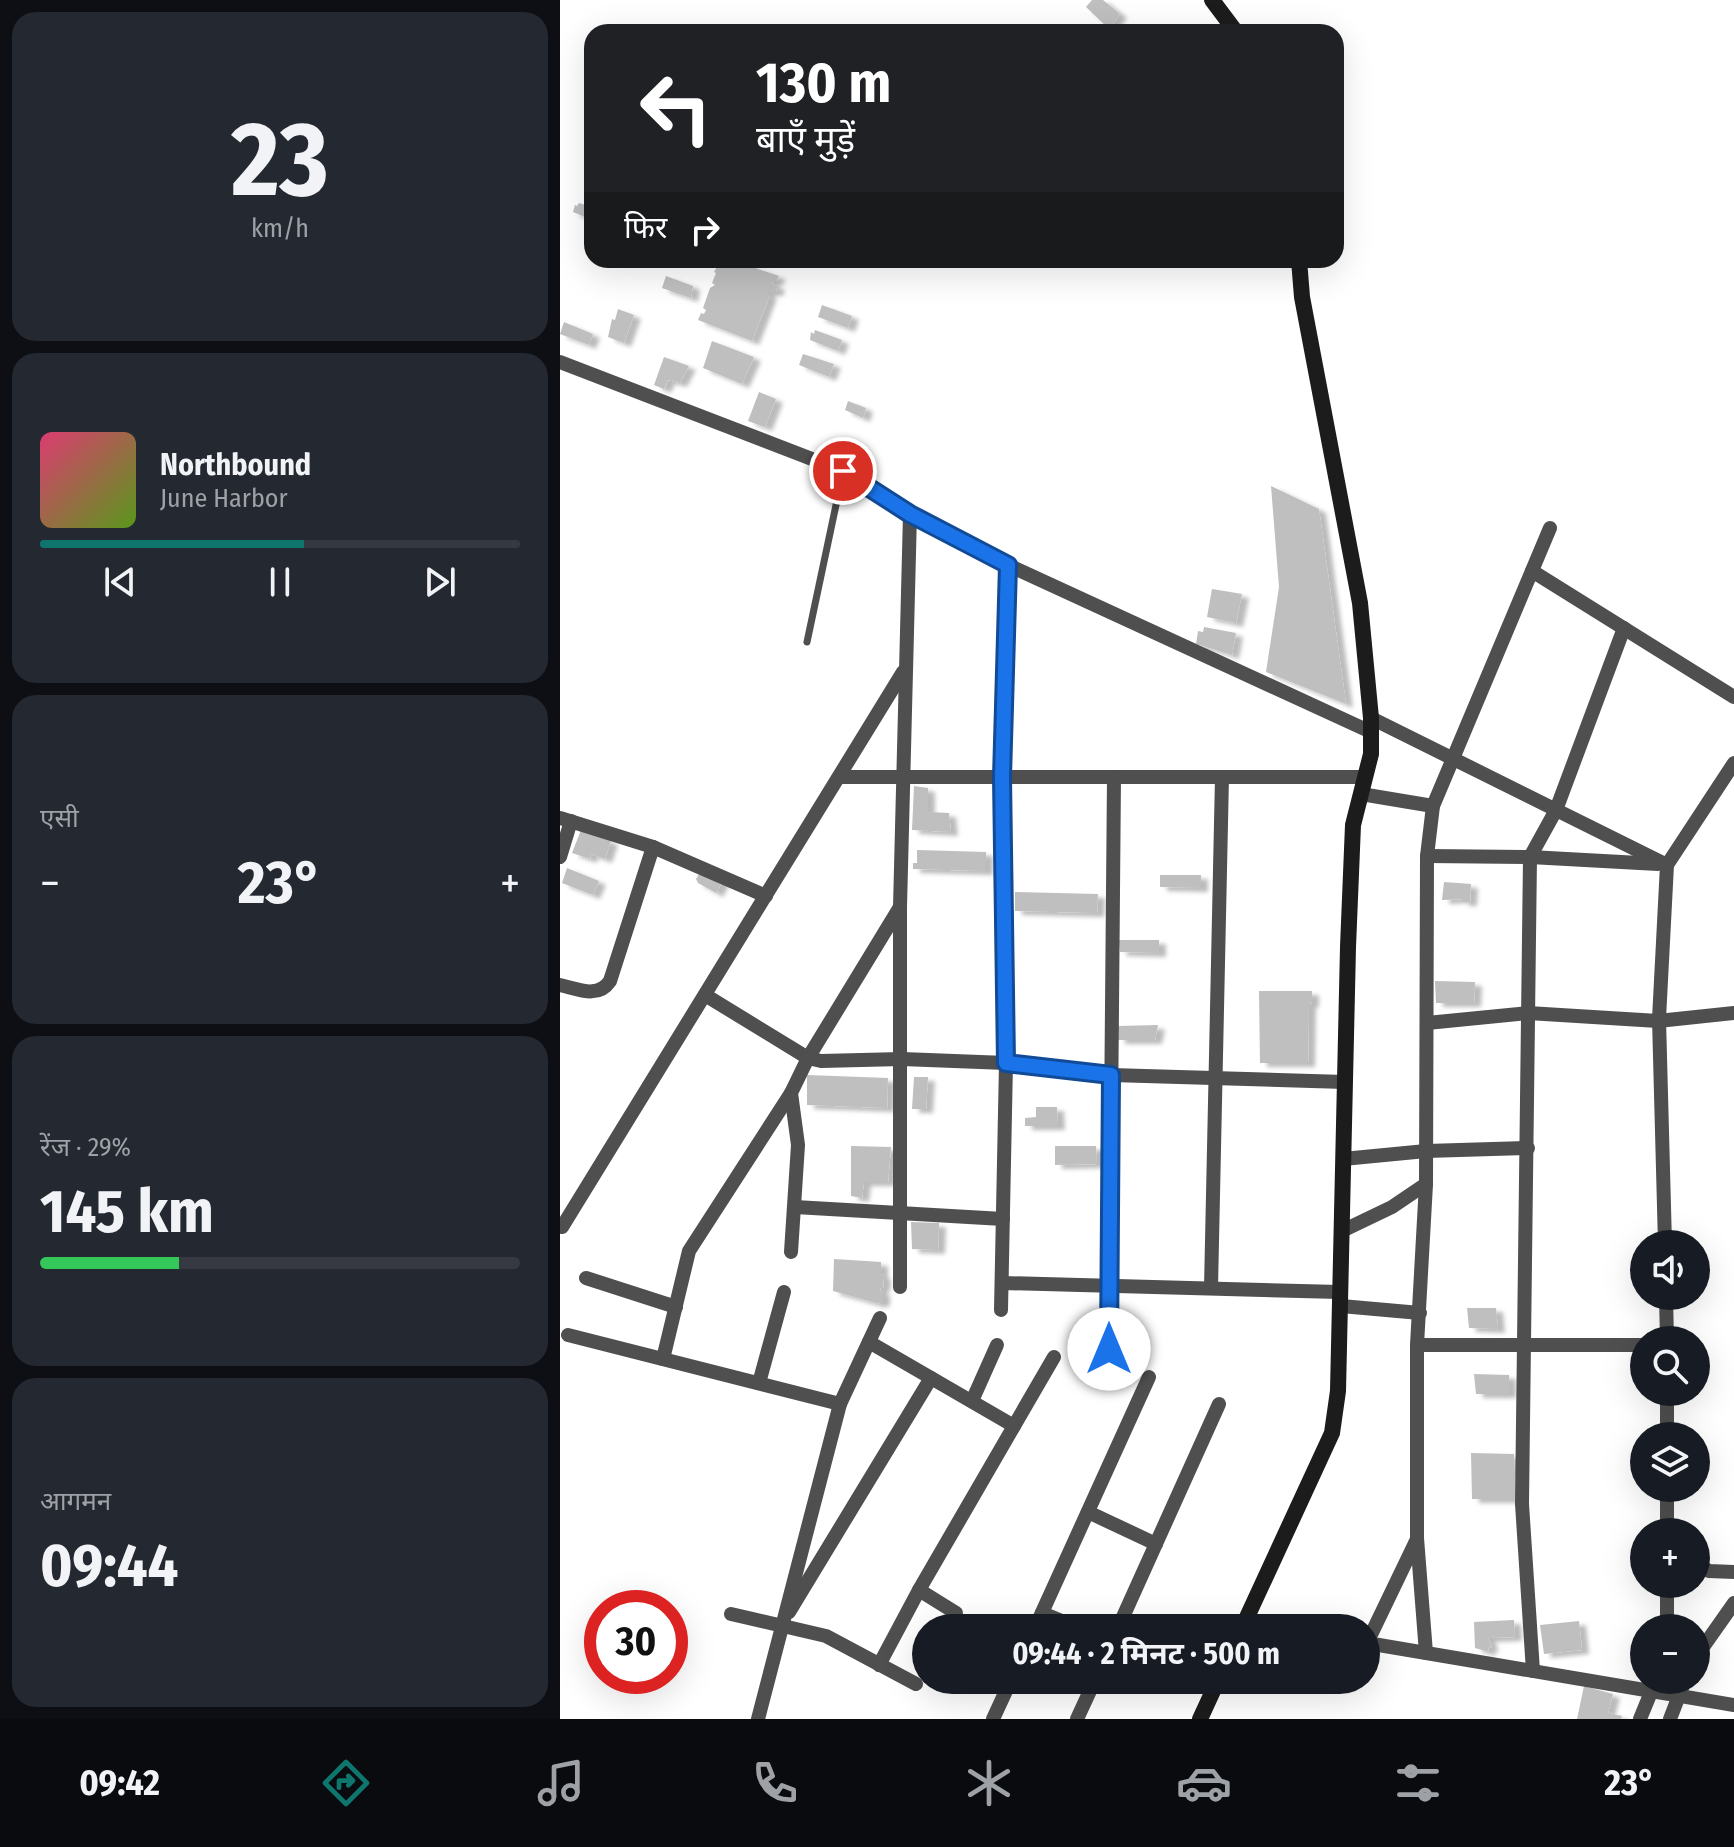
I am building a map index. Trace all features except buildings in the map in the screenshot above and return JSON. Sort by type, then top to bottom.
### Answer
[{"type":"street","points":[[1212,0],[1230,24]]},
{"type":"street","points":[[1248,1614],[1332,1433],[1338,1391],[1353,825],[1371,754],[1360,603],[1302,297],[1300,268]]},
{"type":"street","points":[[560,362],[843,471],[910,514],[1008,565],[1453,759],[1667,865]]},
{"type":"street","points":[[900,1287],[900,907],[910,514]]},
{"type":"street","points":[[1426,1653],[1417,1538],[1417,1345],[1426,1184],[1427,856],[1433,806],[1550,528]]},
{"type":"street","points":[[1001,1310],[1006,1063],[1002,777],[1008,565]]},
{"type":"street","points":[[1532,571],[1734,697]]},
{"type":"street","points":[[1533,1671],[1522,1504],[1530,857],[1556,810],[1624,628]]},
{"type":"street","points":[[562,1227],[905,669]]},
{"type":"street","points":[[1665,1230],[1659,1019],[1667,865],[1734,763]]},
{"type":"street","points":[[839,777],[1365,777]]},
{"type":"street","points":[[1109,1349],[1114,777]]},
{"type":"street","points":[[1211,1288],[1222,777]]},
{"type":"street","points":[[1361,794],[1433,806]]},
{"type":"street","points":[[560,857],[566,819],[653,847],[766,896]]},
{"type":"street","points":[[560,985],[595,992],[606,988],[653,847]]},
{"type":"street","points":[[1427,856],[1530,857],[1667,865]]},
{"type":"street","points":[[663,1359],[689,1251],[791,1093],[808,1058],[900,907]]},
{"type":"street","points":[[705,995],[808,1058],[821,1061],[902,1059],[1006,1063],[1111,1075],[1345,1082]]},
{"type":"street","points":[[1427,1023],[1528,1013],[1659,1019],[1734,1013]]},
{"type":"street","points":[[791,1093],[798,1145],[791,1252]]},
{"type":"street","points":[[1343,1159],[1426,1151],[1528,1148]]},
{"type":"street","points":[[1342,1231],[1392,1207],[1426,1184]]},
{"type":"street","points":[[795,1207],[1003,1219]]},
{"type":"street","points":[[586,1278],[676,1307]]},
{"type":"street","points":[[1003,1283],[1211,1288],[1341,1299],[1420,1313]]},
{"type":"street","points":[[759,1383],[784,1292]]},
{"type":"street","points":[[758,1719],[840,1404],[880,1318]]},
{"type":"street","points":[[568,1335],[840,1404]]},
{"type":"street","points":[[869,1342],[1014,1426]]},
{"type":"street","points":[[972,1401],[997,1345]]},
{"type":"street","points":[[1417,1345],[1630,1345]]},
{"type":"street","points":[[879,1665],[1054,1357]]},
{"type":"street","points":[[1042,1613],[1149,1377]]},
{"type":"street","points":[[780,1626],[931,1378]]},
{"type":"street","points":[[1124,1614],[1219,1404]]},
{"type":"street","points":[[1088,1512],[1156,1544]]},
{"type":"street","points":[[1417,1538],[1367,1643],[1533,1671],[1630,1682]]},
{"type":"street","points":[[1710,1571],[1734,1572]]},
{"type":"street","points":[[919,1590],[956,1613]]},
{"type":"street","points":[[1710,1637],[1734,1603]]},
{"type":"street","points":[[731,1614],[826,1636],[912,1682]]},
{"type":"street","points":[[993,1719],[1005,1694]]},
{"type":"street","points":[[1077,1719],[1089,1694]]},
{"type":"street","points":[[1200,1719],[1212,1694]]},
{"type":"street","points":[[1640,1719],[1650,1694]]},
{"type":"street","points":[[1674,1694],[1734,1705]]},
{"type":"street","points":[[1670,1719],[1679,1696]]},
{"type":"lane","points":[[807,642],[843,471]]},
{"type":"route","points":[[843,471],[910,514],[1008,565],[1002,777],[1006,1063],[1111,1075],[1109,1349]]}]
